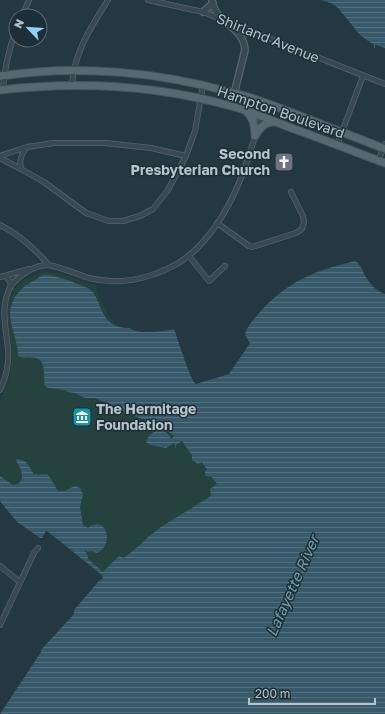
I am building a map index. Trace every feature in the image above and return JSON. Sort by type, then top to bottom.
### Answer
[{"type":"main road","name":"Hampton Boulevard","points":[[1,75],[73,71],[134,74],[203,85],[266,103],[384,147]]},
{"type":"main road","name":"Hampton Boulevard","points":[[1,90],[42,86],[109,86],[148,89],[201,99],[244,110],[382,162]]},
{"type":"main road","points":[[244,110],[250,114],[255,136]]},
{"type":"main road","points":[[255,136],[260,128],[266,124],[276,122]]},
{"type":"street","points":[[72,85],[73,71],[82,43],[89,29],[108,0]]},
{"type":"street","name":"Shirland Avenue","points":[[148,0],[203,12],[385,84]]},
{"type":"street","points":[[203,12],[206,11],[213,2],[222,19],[244,39],[245,50],[231,106]]},
{"type":"street","points":[[1,90],[1,75],[10,48]]},
{"type":"street","points":[[337,145],[363,76]]},
{"type":"street","points":[[0,157],[44,182],[86,213],[108,221],[123,221],[140,216],[153,209],[168,190],[186,156],[195,131],[203,85]]},
{"type":"street","points":[[2,276],[49,265],[92,279],[115,281],[128,280],[157,273],[189,256],[202,243],[217,223],[238,184],[266,103]]},
{"type":"street","points":[[0,157],[27,147],[54,143],[105,143],[151,148],[186,156]]},
{"type":"street","points":[[22,169],[20,159],[27,147]]},
{"type":"street","points":[[382,162],[384,147]]},
{"type":"street","points":[[217,223],[242,242],[252,247],[296,233],[302,229],[304,216],[291,192]]},
{"type":"street","points":[[0,225],[33,247],[49,265]]},
{"type":"street","points":[[189,256],[209,281],[225,266]]},
{"type":"street","points":[[0,390],[5,378],[8,359],[8,349],[2,317],[4,301],[11,287],[23,274],[34,268]]},
{"type":"street","points":[[2,276],[8,278],[11,282],[11,287]]},
{"type":"street","points":[[0,625],[35,551],[38,548]]},
{"type":"street","points":[[0,566],[20,582]]},
{"type":"green space","name":"The Hermitage Foundation","points":[[43,272],[57,273],[96,285],[104,308],[112,319],[171,428],[310,530],[109,583],[65,544],[54,513],[0,486],[0,401],[9,380],[12,358],[11,341],[6,314],[8,304],[14,290],[22,281]]},
{"type":"water","points":[[321,0],[385,0],[385,48],[376,45],[374,49],[374,45],[361,36],[338,8],[331,3]]},
{"type":"water","name":"Lafayette River","points":[[355,261],[372,285],[377,290],[385,294],[385,714],[0,714],[41,650],[74,614],[74,610],[103,578],[102,575],[47,531],[42,538],[40,538],[17,522],[0,501],[0,476],[13,485],[20,482],[22,475],[16,461],[17,459],[26,463],[34,474],[47,474],[58,491],[64,491],[75,486],[80,488],[83,494],[80,507],[83,525],[88,528],[94,525],[99,525],[103,527],[106,532],[106,543],[103,549],[97,553],[91,551],[88,552],[84,549],[88,559],[103,572],[119,556],[124,558],[161,527],[211,496],[210,489],[217,484],[211,476],[205,475],[205,471],[207,470],[202,462],[198,464],[192,460],[192,455],[182,441],[176,445],[176,449],[174,443],[166,448],[150,445],[146,442],[151,434],[158,431],[166,432],[171,439],[174,436],[156,422],[142,419],[124,412],[96,398],[85,398],[65,390],[48,388],[45,386],[42,363],[34,357],[18,356],[10,313],[15,297],[18,293],[27,285],[42,276],[54,276],[85,287],[91,291],[95,295],[107,319],[114,325],[144,332],[174,329],[187,367],[193,381],[196,384],[229,374],[250,343],[245,335],[249,326],[270,301],[281,292],[314,273]]},
{"type":"place","name":"Second Presbyterian Church","points":[[284,162]]},
{"type":"place","name":"The Hermitage Foundation","points":[[82,417]]}]
